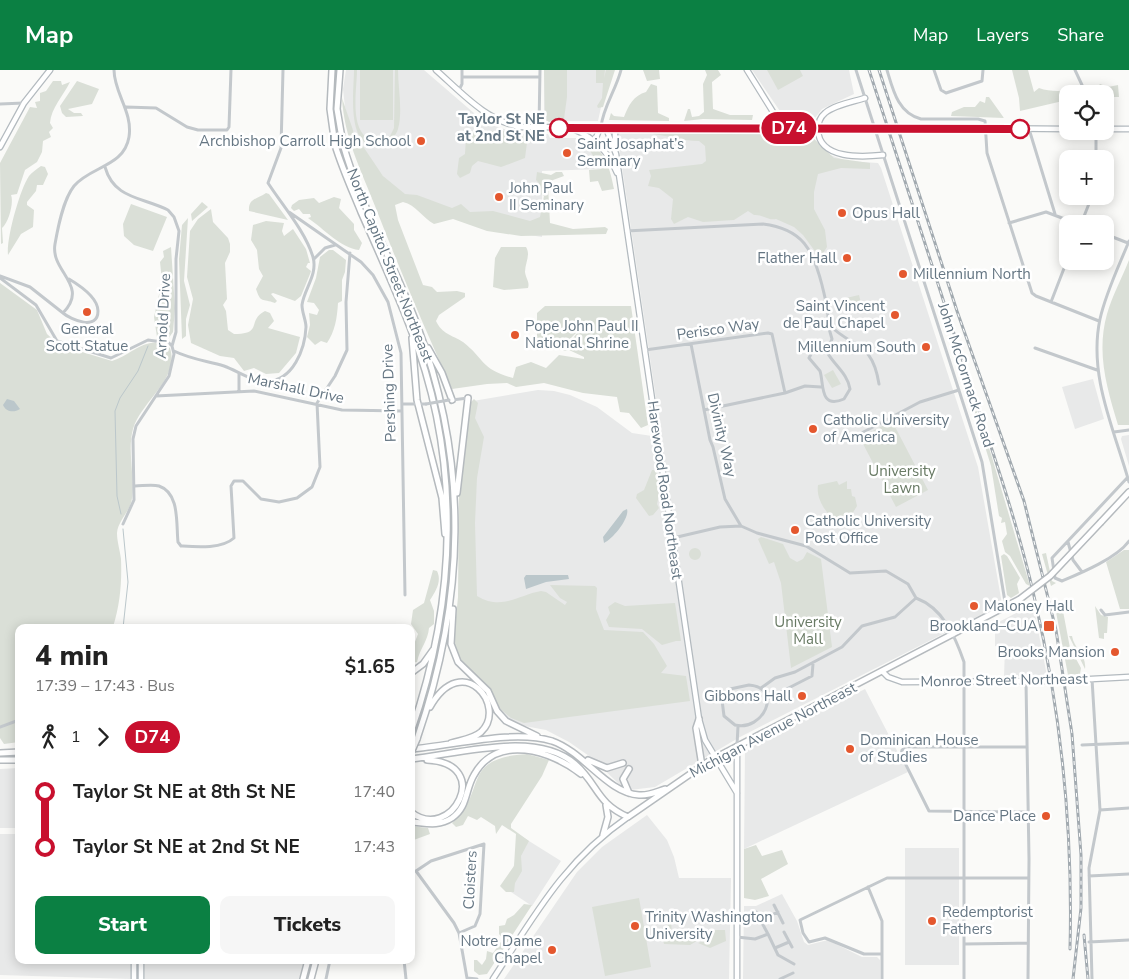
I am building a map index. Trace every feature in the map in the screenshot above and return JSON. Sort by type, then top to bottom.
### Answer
[{"type":"main road","points":[[0,147],[24,103],[50,70]]},
{"type":"main road","points":[[332,70],[330,109],[337,152],[410,328],[428,379],[441,441],[448,500],[448,549],[444,598],[436,645],[415,718]]},
{"type":"main road","name":"North Capitol Street Northeast","points":[[340,70],[337,109],[345,150],[421,335],[445,418],[452,462],[456,508],[452,596],[443,650],[425,716],[415,744]]},
{"type":"main road","points":[[436,70],[486,113],[501,122],[524,128],[1059,129]]},
{"type":"main road","points":[[747,70],[783,128]]},
{"type":"main road","points":[[864,98],[826,111],[821,117],[818,128],[821,140],[838,154],[854,157],[883,155]]},
{"type":"main road","name":"Harewood Road Northeast","points":[[569,128],[595,140],[608,154],[619,178]]},
{"type":"main road","points":[[595,140],[600,128]]},
{"type":"main road","name":"Harewood Road Northeast","points":[[606,128],[615,148],[699,719],[703,736],[737,793]]},
{"type":"main road","points":[[615,128],[615,148]]},
{"type":"main road","points":[[1114,129],[1129,129]]},
{"type":"main road","points":[[410,328],[418,405],[442,498],[448,549]]},
{"type":"main road","points":[[421,335],[442,373],[450,400]]},
{"type":"main road","points":[[456,508],[468,398]]},
{"type":"main road","name":"Michigan Avenue Northeast","points":[[493,979],[558,882],[579,856],[602,835],[715,758],[1006,608],[1020,599],[1050,576],[1129,492]]},
{"type":"main road","points":[[452,596],[454,618],[451,644],[459,664],[488,692],[497,711],[506,721],[604,767],[615,767],[623,763]]},
{"type":"main road","points":[[415,670],[425,662],[436,645]]},
{"type":"main road","name":"Monroe Street Northeast","points":[[883,672],[888,677],[902,682],[1043,682],[1129,677]]},
{"type":"main road","points":[[425,716],[440,691],[453,683],[464,683],[474,686],[488,702],[488,719],[481,731],[470,738],[437,747]]},
{"type":"main road","points":[[699,719],[696,728],[702,766]]},
{"type":"main road","points":[[415,749],[513,737],[533,737],[552,742]]},
{"type":"main road","points":[[415,758],[512,746],[532,746],[566,757],[590,781],[606,805],[608,818],[602,835]]},
{"type":"main road","points":[[737,746],[737,979]]},
{"type":"main road","points":[[415,822],[437,824],[453,817],[464,803],[470,782],[478,768],[489,758],[506,751],[531,750],[552,755],[590,781]]},
{"type":"main road","points":[[0,753],[15,752]]},
{"type":"main road","points":[[578,756],[618,788],[629,793],[644,795],[670,788]]},
{"type":"main road","points":[[415,759],[447,763],[458,772],[462,786],[459,802],[446,815],[427,819],[415,814]]},
{"type":"main road","points":[[0,760],[15,760]]},
{"type":"main road","points":[[629,769],[623,779],[629,793]]},
{"type":"main road","points":[[606,805],[628,817]]},
{"type":"main road","points":[[134,964],[134,979]]},
{"type":"main road","points":[[140,964],[141,979]]},
{"type":"main road","points":[[303,979],[307,964]]},
{"type":"main road","points":[[310,979],[315,964]]},
{"type":"street","points":[[0,277],[30,287],[71,318],[88,323],[95,320],[98,309],[91,298],[70,279],[55,258],[54,246],[73,188],[81,179],[105,167],[120,156],[127,146],[130,126],[114,70]]},
{"type":"street","points":[[126,107],[152,107],[187,127],[198,130],[227,130],[229,127],[231,70]]},
{"type":"street","points":[[239,373],[268,382],[292,369],[302,348],[306,326],[302,302],[311,283],[314,259],[306,242],[268,183],[280,148],[283,70]]},
{"type":"street","points":[[459,90],[462,85],[462,70]]},
{"type":"street","points":[[540,70],[540,128]]},
{"type":"street","points":[[600,128],[602,116],[617,85],[621,70]]},
{"type":"street","name":"John McCormack Road","points":[[856,70],[982,462],[1006,608]]},
{"type":"street","points":[[887,70],[897,100],[913,116],[921,119],[982,119],[987,124],[987,153],[1033,294],[1099,321]]},
{"type":"street","points":[[934,70],[940,90],[946,93],[980,82],[984,78],[983,70]]},
{"type":"street","points":[[1075,70],[1082,85]]},
{"type":"street","points":[[462,77],[540,77]]},
{"type":"street","points":[[0,104],[24,103]]},
{"type":"street","points":[[1030,129],[1055,214]]},
{"type":"street","name":"Arnold Drive","points":[[105,167],[107,176],[117,190],[168,210],[178,224],[177,314],[175,339],[172,346],[174,351],[169,376],[136,426],[133,439],[134,500],[123,524]]},
{"type":"street","name":"Pershing Drive","points":[[286,210],[350,253],[374,275],[388,302],[400,341],[405,595]]},
{"type":"street","points":[[1010,223],[1042,212],[1059,216]]},
{"type":"street","points":[[626,231],[763,224],[784,228],[806,245],[814,257],[828,313],[828,324],[832,338],[827,352],[832,362],[846,377],[850,389],[846,397],[837,402],[826,397],[821,387],[820,371],[810,361],[809,356],[813,350],[827,352]]},
{"type":"street","points":[[1114,237],[1128,242],[1099,321],[1096,348],[1097,370],[1129,482]]},
{"type":"street","points":[[314,259],[325,248],[337,245]]},
{"type":"street","points":[[135,486],[156,485],[171,496],[175,505],[178,542],[181,546],[218,545],[230,542],[234,538],[231,486],[234,481],[243,481],[261,499],[279,502],[297,498],[312,487],[320,467],[317,404],[335,376],[347,350],[346,302],[350,253]]},
{"type":"street","points":[[1051,302],[1063,270]]},
{"type":"street","points":[[0,277],[36,305],[51,333],[62,344],[111,358],[148,340],[169,343],[172,346]]},
{"type":"street","points":[[63,313],[70,306],[72,299],[70,279]]},
{"type":"street","points":[[828,324],[839,334],[859,345],[869,354],[874,364],[879,384]]},
{"type":"street","name":"Perisco Way","points":[[644,350],[772,334],[785,393]]},
{"type":"street","name":"Divinity Way","points":[[691,344],[725,499],[741,526]]},
{"type":"street","points":[[1035,348],[1097,370]]},
{"type":"street","name":"Marshall Drive","points":[[174,351],[239,373],[239,391],[254,391],[342,410],[402,410]]},
{"type":"street","points":[[704,410],[785,393],[805,386],[821,387]]},
{"type":"street","points":[[856,436],[920,402],[959,390]]},
{"type":"street","points":[[156,396],[239,391]]},
{"type":"street","points":[[402,404],[418,405],[468,398]]},
{"type":"street","points":[[1114,432],[1129,430]]},
{"type":"street","points":[[1128,477],[1052,558],[1056,578],[1060,581],[1082,572],[1127,546],[1129,541]]},
{"type":"street","points":[[672,538],[720,527],[741,526],[757,533],[806,546],[856,574],[886,571],[908,584],[916,598],[936,609],[964,662],[964,979]]},
{"type":"street","points":[[1068,541],[1073,560],[1082,572]]},
{"type":"street","points":[[761,688],[776,678],[813,664],[849,642],[862,626],[895,617],[908,608],[916,598]]},
{"type":"street","points":[[1101,610],[1105,615],[1129,612]]},
{"type":"street","points":[[767,699],[812,676],[813,664]]},
{"type":"street","points":[[1092,679],[1100,810],[1089,876],[1089,942],[1092,979]]},
{"type":"street","points":[[1026,682],[1028,979]]},
{"type":"street","points":[[749,685],[761,688],[767,699],[765,710],[761,717],[738,726],[724,716],[721,705],[724,695],[734,687],[749,685]]},
{"type":"street","points":[[0,727],[15,721]]},
{"type":"street","points":[[737,746],[738,726]]},
{"type":"street","points":[[1082,745],[1129,742]]},
{"type":"street","points":[[1027,747],[907,746],[902,750],[901,755],[929,810],[1027,812]]},
{"type":"street","points":[[1100,810],[1129,808]]},
{"type":"street","name":"Cloisters","points":[[458,933],[475,926],[480,914],[486,848],[484,844],[431,860],[416,872],[454,923],[458,933],[467,978],[477,979]]},
{"type":"street","points":[[1089,876],[1129,874]]},
{"type":"street","points":[[882,954],[864,954],[825,938],[809,942],[800,924],[802,918],[887,878],[1028,878]]},
{"type":"street","points":[[868,887],[882,921],[882,979]]},
{"type":"street","points":[[774,905],[783,923]]},
{"type":"street","points":[[756,912],[782,959],[794,964]]},
{"type":"street","points":[[760,920],[778,912]]},
{"type":"street","points":[[784,932],[792,947]]},
{"type":"street","points":[[737,937],[755,939],[768,934]]},
{"type":"street","points":[[1089,942],[1129,940]]},
{"type":"street","points":[[775,948],[789,942]]},
{"type":"street","points":[[964,944],[1028,944]]},
{"type":"street","points":[[326,979],[329,964]]},
{"type":"street","points":[[404,964],[406,979]]},
{"type":"street","points":[[780,979],[793,973]]},
{"type":"shaded area","name":"Archbishop Carroll High School","points":[[346,70],[424,70],[482,120],[521,134],[548,134],[550,138],[576,138],[594,155],[601,169],[542,171],[542,237],[493,229],[450,214],[430,214],[388,183],[362,148],[349,123],[345,107],[343,89]]},
{"type":"shaded area","points":[[544,70],[609,70],[598,121],[544,121]]},
{"type":"shaded area","name":"Catholic University of America","points":[[752,70],[849,70],[854,94],[822,109],[815,118],[809,120],[809,134],[830,155],[847,161],[878,163],[881,168],[978,467],[1002,604],[740,737],[655,787],[630,790],[620,785],[592,758],[569,742],[546,730],[519,725],[510,720],[498,705],[458,627],[473,401],[538,390],[554,391],[570,395],[597,407],[632,433],[652,436],[661,433],[617,133],[787,134],[786,120]]},
{"type":"shaded area","points":[[1093,379],[1104,419],[1075,429],[1062,387]]},
{"type":"shaded area","points":[[7,399],[14,401],[20,409],[13,411],[6,409],[3,405]]},
{"type":"shaded area","points":[[1129,435],[1129,466],[1121,439],[1122,436]]},
{"type":"shaded area","points":[[627,509],[626,518],[620,528],[604,543],[603,537],[623,511]]},
{"type":"shaded area","points":[[526,575],[568,575],[569,579],[546,582],[526,589],[524,578]]},
{"type":"shaded area","points":[[1033,604],[1047,676],[1004,677],[1005,647],[995,646],[995,624]]},
{"type":"shaded area","points":[[865,689],[908,772],[744,849],[745,750]]},
{"type":"shaded area","points":[[15,768],[15,828],[0,828],[0,769]]},
{"type":"shaded area","name":"Trinity Washington University","points":[[647,815],[667,840],[674,857],[679,878],[731,878],[729,979],[504,979],[577,872],[602,847]]},
{"type":"shaded area","points":[[0,834],[15,834],[15,964],[131,964],[131,979],[0,975]]},
{"type":"shaded area","points":[[521,836],[561,861],[532,906],[508,890]]},
{"type":"shaded area","name":"Redemptorist Fathers","points":[[905,848],[959,848],[959,965],[905,965]]},
{"type":"shaded area","points":[[782,894],[797,921],[804,942],[808,945],[828,940],[862,957],[877,957],[880,960],[880,979],[743,979],[744,906],[756,906]]},
{"type":"shaded area","points":[[144,964],[304,964],[299,979],[144,979]]},
{"type":"green space","points":[[354,70],[357,70],[355,101],[358,123],[368,139],[378,142],[390,136],[394,128],[395,70],[398,70],[400,107],[398,129],[396,134],[385,143],[370,145],[362,140],[357,131],[353,105]]},
{"type":"green space","points":[[360,70],[393,70],[393,120],[360,120]]},
{"type":"green space","points":[[544,70],[567,70],[567,97],[564,119],[549,122],[545,119]]},
{"type":"green space","points":[[596,70],[605,70],[604,78],[606,70],[615,70],[603,107],[598,108],[597,106],[602,98],[603,83],[596,83]]},
{"type":"green space","points":[[643,70],[659,70],[660,79],[647,81]]},
{"type":"green space","points":[[705,70],[718,70],[721,75],[712,82],[713,109],[730,115],[753,115],[752,120],[703,119],[684,121],[688,109],[690,109],[692,117],[699,116],[704,112],[703,84],[707,75]]},
{"type":"green space","points":[[767,70],[800,70],[803,76],[778,90]]},
{"type":"green space","points":[[1012,70],[1028,70],[1034,92],[1039,88],[1059,91],[1059,102],[1020,111],[1019,98]]},
{"type":"green space","points":[[53,81],[61,81],[62,85],[70,82],[53,112],[50,123],[53,128],[49,132],[51,137],[43,141],[42,152],[37,162],[25,170],[17,194],[11,195],[9,217],[2,228],[3,243],[1,244],[0,163],[30,107],[37,108],[35,102],[40,101],[40,93],[46,91]]},
{"type":"green space","points":[[77,81],[99,89],[92,104],[68,109],[74,113],[81,113],[83,116],[66,117],[62,113],[60,106]]},
{"type":"green space","points":[[651,84],[657,86],[658,113],[669,118],[669,121],[609,120],[611,113],[614,116],[624,117],[632,102],[642,93],[646,92]]},
{"type":"green space","points":[[1118,85],[1119,97],[1114,97],[1114,86]]},
{"type":"green space","points":[[986,97],[989,97],[1004,118],[951,116],[952,112],[964,107],[975,107],[980,101],[985,103]]},
{"type":"green space","points":[[342,98],[354,133],[383,176],[405,194],[417,195],[452,208],[461,204],[470,212],[493,211],[530,221],[540,217],[544,196],[538,192],[537,172],[551,175],[556,172],[562,172],[564,176],[553,180],[548,186],[550,223],[573,229],[605,227],[608,229],[606,234],[521,236],[487,231],[453,219],[434,224],[412,206],[403,202],[395,205],[398,220],[423,285],[432,287],[437,292],[457,291],[465,293],[465,297],[439,315],[436,321],[438,325],[444,332],[463,342],[488,367],[502,375],[513,378],[516,367],[531,362],[546,368],[559,355],[584,359],[584,357],[569,350],[563,351],[581,328],[559,350],[537,350],[537,313],[545,306],[631,306],[648,425],[641,428],[629,413],[620,412],[617,397],[583,393],[544,383],[516,387],[507,383],[487,384],[452,389],[422,321],[359,166],[346,126]]},
{"type":"green space","points":[[508,131],[528,135],[525,158],[501,167],[478,161],[472,166],[470,173],[460,178],[457,174],[459,158],[465,154],[466,137],[472,132]]},
{"type":"green space","points":[[654,133],[810,135],[834,158],[870,163],[870,169],[841,168],[818,174],[814,192],[814,209],[825,230],[827,247],[820,258],[803,235],[794,227],[776,219],[754,215],[748,211],[734,220],[703,222],[688,217],[674,224],[671,219],[673,199],[659,188],[648,186],[651,176],[649,170],[702,164],[706,161],[705,146],[699,141]]},
{"type":"green space","points":[[593,145],[605,159],[614,189],[602,191],[598,181],[590,182],[589,170],[601,169],[589,149]]},
{"type":"green space","points":[[41,166],[45,167],[48,174],[43,185],[37,185],[36,191],[27,202],[27,205],[34,210],[33,227],[21,234],[8,255],[11,226],[25,182]]},
{"type":"green space","points":[[266,193],[269,194],[288,220],[249,211],[252,201]]},
{"type":"green space","points":[[334,197],[341,199],[339,208],[354,224],[354,230],[362,243],[359,250],[346,246],[333,237],[308,218],[311,217],[310,214],[303,214],[299,209],[294,211],[291,208],[299,200],[314,198],[319,203]]},
{"type":"green space","points":[[202,202],[208,207],[192,221],[191,214]]},
{"type":"green space","points":[[131,204],[167,217],[153,251],[134,245],[124,236],[123,224]]},
{"type":"green space","points":[[211,209],[213,222],[228,238],[230,244],[230,252],[225,263],[227,299],[223,305],[226,311],[228,330],[234,334],[249,332],[259,315],[265,311],[270,313],[274,321],[268,328],[300,337],[296,353],[279,373],[266,374],[254,368],[244,371],[234,358],[220,356],[191,343],[188,325],[193,299],[187,277],[190,231],[198,219]]},
{"type":"green space","points":[[188,218],[184,281],[190,305],[186,319],[186,336],[182,339],[179,259],[182,225]]},
{"type":"green space","points":[[266,221],[284,223],[282,231],[284,236],[293,229],[306,249],[310,263],[306,267],[311,271],[301,296],[295,301],[273,293],[271,294],[277,301],[275,303],[262,300],[256,289],[263,276],[259,269],[257,250],[251,240],[253,225]]},
{"type":"green space","points":[[171,247],[175,308],[173,332],[168,339],[157,337],[154,317],[162,281],[160,262],[164,257],[163,251]]},
{"type":"green space","points":[[501,247],[526,247],[528,256],[525,272],[528,288],[504,290],[493,287],[495,258]]},
{"type":"green space","points":[[329,250],[333,250],[346,260],[342,280],[342,301],[338,303],[335,325],[327,343],[321,341],[315,345],[307,337],[310,325],[309,313],[317,315],[319,310],[314,303],[307,302],[316,278],[320,257]]},
{"type":"green space","points":[[1129,260],[1129,425],[1118,425],[1104,370],[1104,328],[1109,307]]},
{"type":"green space","points":[[0,283],[37,310],[47,334],[59,345],[112,361],[147,344],[155,343],[170,348],[172,359],[170,370],[165,380],[137,419],[131,437],[132,498],[117,533],[121,559],[121,577],[119,602],[114,624],[15,624],[15,743],[4,744],[0,738]]},
{"type":"green space","points":[[859,295],[861,303],[848,307],[846,298]]},
{"type":"green space","points":[[949,330],[991,454],[1030,586],[1026,584],[1010,556],[1005,552],[1002,541],[1007,534],[1005,522],[1001,523],[1002,518],[999,516],[991,466]]},
{"type":"green space","points":[[833,370],[841,384],[832,388],[824,375]]},
{"type":"green space","points":[[474,399],[478,403],[475,418],[484,437],[477,478],[475,523],[477,596],[494,602],[502,602],[541,591],[546,592],[565,605],[567,602],[560,598],[550,585],[595,586],[597,588],[596,609],[604,630],[643,632],[654,644],[667,666],[661,673],[686,676],[690,701],[524,723],[511,718],[498,707],[490,691],[461,663],[453,647],[458,597],[459,491],[471,402]]},
{"type":"green space","name":"University Lawn","points":[[892,421],[928,490],[896,507],[861,440],[863,436]]},
{"type":"green space","points":[[652,470],[656,470],[659,495],[657,504],[659,508],[653,515],[649,516],[636,498],[637,494],[644,490]]},
{"type":"green space","points":[[837,481],[839,485],[847,481],[847,489],[851,489],[857,506],[852,514],[833,520],[820,500],[818,485]]},
{"type":"green space","name":"University Mall","points":[[761,537],[783,544],[790,558],[797,562],[803,559],[807,552],[821,559],[832,647],[791,668],[781,583],[774,562],[769,564],[758,539]]},
{"type":"green space","points":[[697,548],[700,549],[700,559],[693,560],[690,559],[689,552],[690,549]]},
{"type":"green space","points":[[1124,550],[1129,550],[1129,609],[1120,609],[1106,562]]},
{"type":"green space","points":[[1046,553],[1052,581],[1056,583],[1051,586],[1042,554]]},
{"type":"green space","points":[[1004,554],[1020,578],[1017,584],[1019,593],[1011,598],[1007,595],[1001,556]]},
{"type":"green space","points":[[433,570],[437,571],[439,582],[430,600],[434,611],[434,624],[429,628],[417,662],[415,662],[415,642],[418,634],[415,630],[415,624],[411,624],[413,610],[424,603]]},
{"type":"green space","points":[[615,602],[625,606],[675,603],[681,641],[662,645],[642,629],[609,627],[606,620],[610,613],[608,607]]},
{"type":"green space","points":[[1095,606],[1101,615],[1108,617],[1107,633],[1104,633],[1104,639],[1099,638]]},
{"type":"green space","points":[[1063,611],[1070,648],[1081,668],[1080,674],[1068,675],[1056,612]]},
{"type":"green space","points":[[1069,636],[1072,636],[1084,660],[1085,669]]},
{"type":"green space","points":[[527,754],[549,760],[542,776],[511,824],[511,828],[529,841],[521,856],[522,871],[515,883],[514,892],[506,892],[500,886],[514,866],[516,834],[502,825],[496,834],[495,826],[481,817],[477,820],[468,816],[463,825],[456,827],[452,823],[463,811],[477,778],[483,769],[492,762],[506,757]]},
{"type":"green space","points":[[415,826],[428,828],[430,834],[415,840]]},
{"type":"green space","points":[[756,845],[762,856],[782,850],[788,864],[761,879],[769,896],[755,900],[744,898],[744,849]]},
{"type":"green space","points":[[639,898],[651,967],[605,976],[592,907]]},
{"type":"green space","points":[[524,904],[532,905],[487,974],[479,975],[474,971],[474,960],[477,960],[482,965],[486,959],[487,951],[493,953],[503,939],[499,934],[499,926],[505,925],[507,919],[514,915]]},
{"type":"green space","points":[[671,920],[672,936],[683,936],[684,930],[725,930],[726,941],[710,948],[698,943],[706,940],[702,938],[690,945],[664,944],[662,936],[667,930],[668,921]]},
{"type":"waterway","points":[[121,514],[117,496],[115,411],[120,398],[138,371],[148,346]]},
{"type":"waterway","points":[[123,529],[128,582],[123,624]]},
{"type":"railway","points":[[869,70],[1003,484],[1034,596],[1051,683],[1063,771],[1069,860],[1070,949]]},
{"type":"railway","points":[[879,70],[957,311],[1024,501],[1056,630],[1072,734],[1081,855],[1081,908],[1073,979]]},
{"type":"railway","points":[[1084,935],[1088,979]]},
{"type":"bus line","name":"D74","points":[[559,128],[1020,129]]},
{"type":"place","name":"Taylor St NE at 2nd St NE","points":[[559,128]]},
{"type":"place","name":"Archbishop Carroll High School","points":[[421,141]]},
{"type":"place","name":"Saint Josaphat’s Seminary","points":[[567,153]]},
{"type":"place","name":"John Paul II Seminary","points":[[499,197]]},
{"type":"place","name":"Opus Hall","points":[[842,213]]},
{"type":"place","name":"Flather Hall","points":[[847,258]]},
{"type":"place","name":"Millennium North","points":[[903,274]]},
{"type":"place","name":"General Scott Statue","points":[[87,312]]},
{"type":"place","name":"Saint Vincent de Paul Chapel","points":[[895,315]]},
{"type":"place","name":"Pope John Paul II National Shrine","points":[[515,335]]},
{"type":"place","name":"Millennium South","points":[[926,347]]},
{"type":"place","name":"Catholic University of America","points":[[813,429]]},
{"type":"place","name":"Catholic University Post Office","points":[[795,530]]},
{"type":"place","name":"Maloney Hall","points":[[974,606]]},
{"type":"place","name":"Brookland–CUA","points":[[1049,626]]},
{"type":"place","name":"Brooks Mansion","points":[[1115,652]]},
{"type":"place","name":"Gibbons Hall","points":[[802,696]]},
{"type":"place","name":"Dominican House of Studies","points":[[850,749]]},
{"type":"place","name":"Dance Place","points":[[1046,816]]},
{"type":"place","name":"Redemptorist Fathers","points":[[932,921]]},
{"type":"place","name":"Trinity Washington University","points":[[635,926]]},
{"type":"place","name":"Notre Dame Chapel","points":[[552,950]]}]
